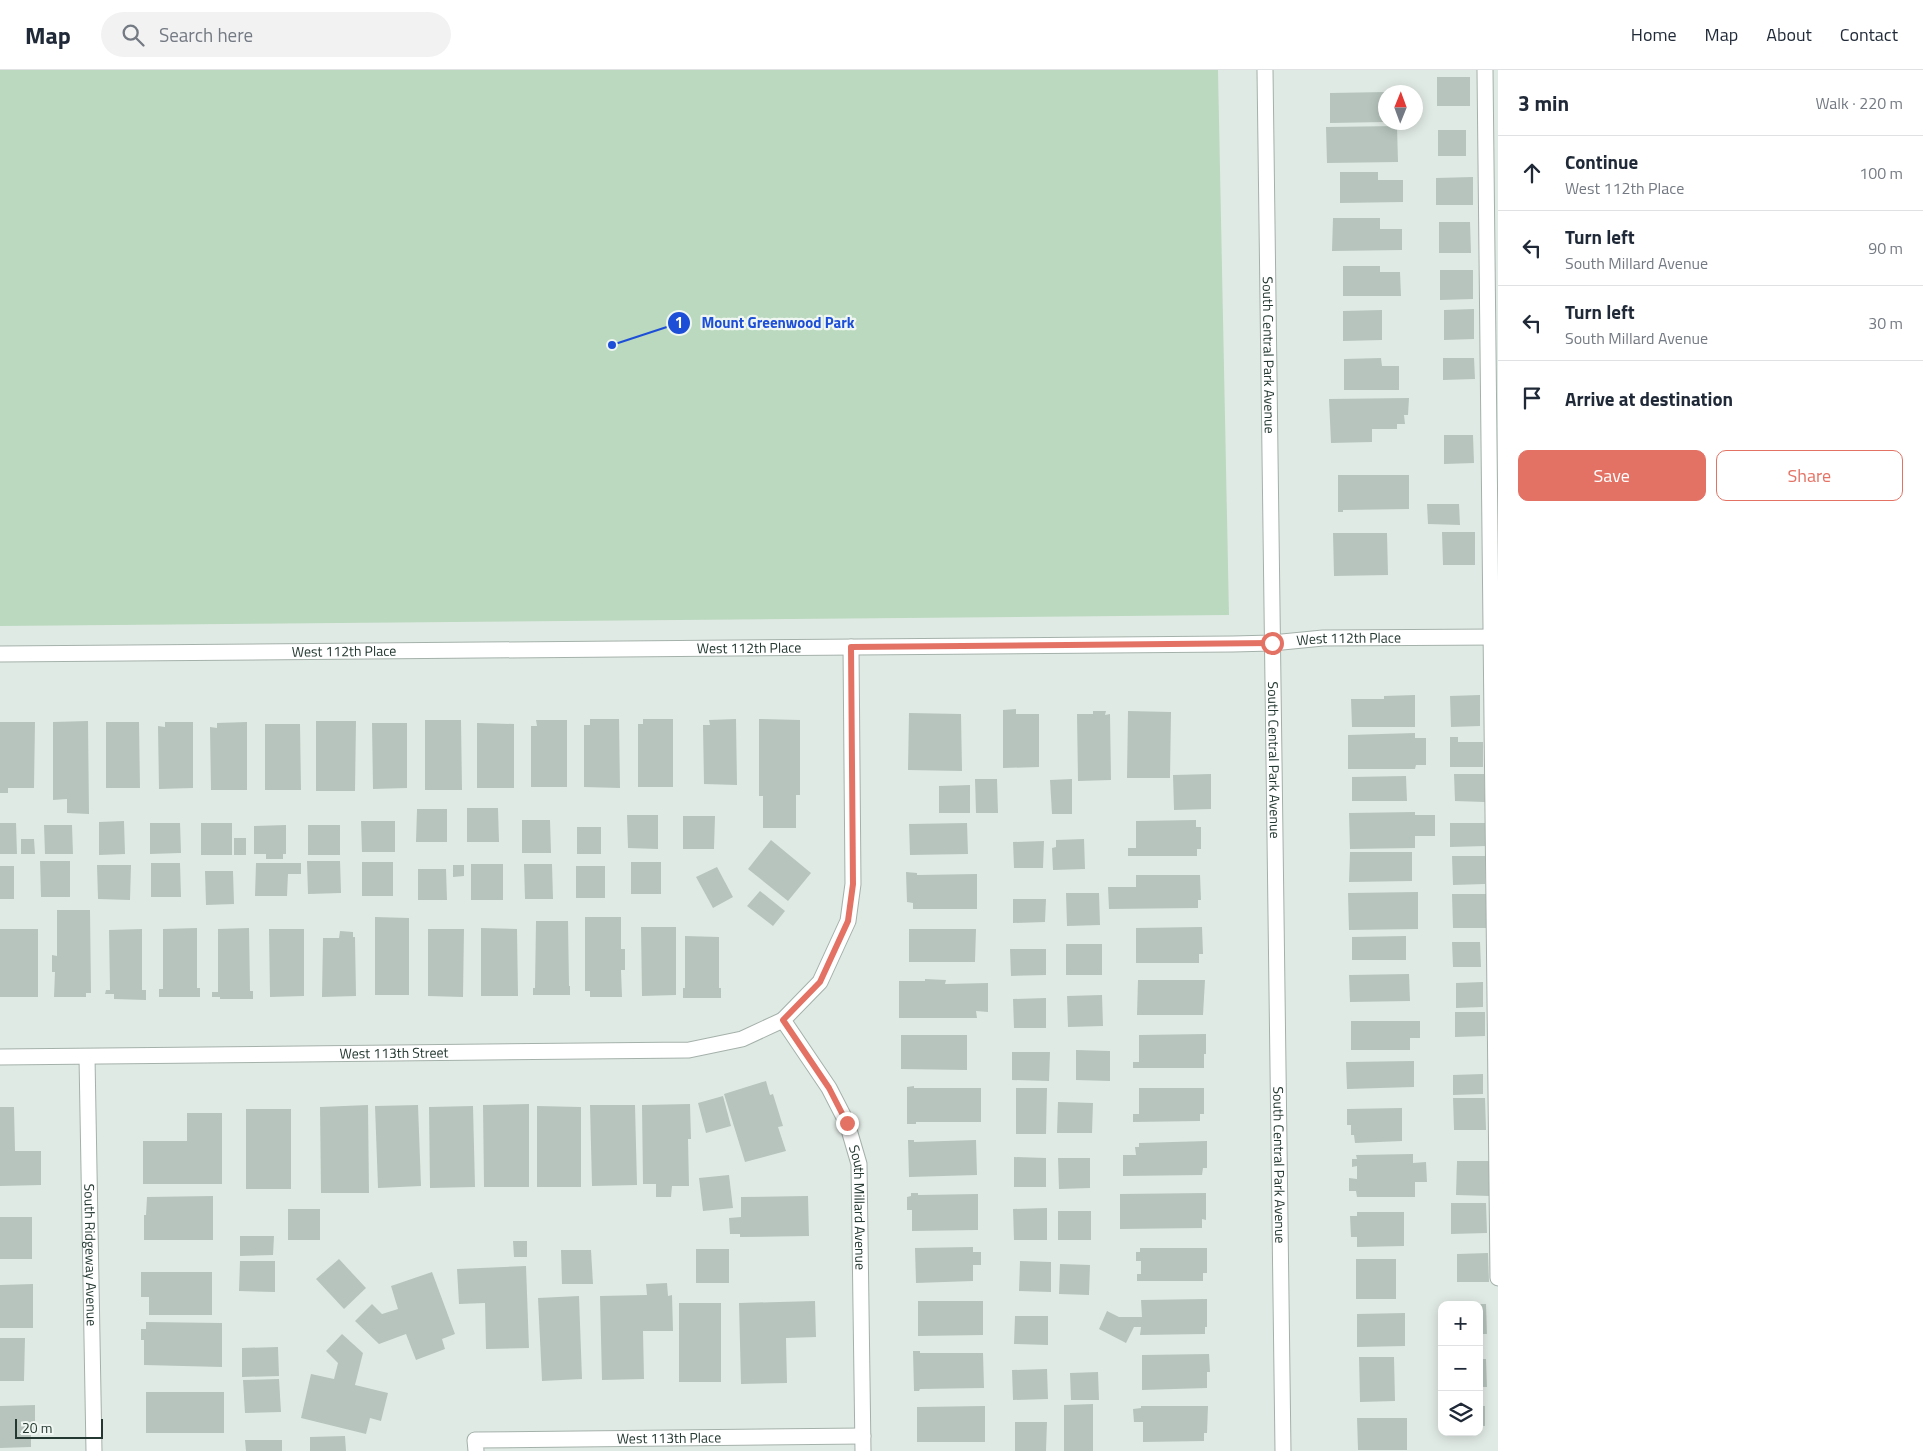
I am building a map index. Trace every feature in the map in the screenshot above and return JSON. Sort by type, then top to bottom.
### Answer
[{"type":"street","name":"South Central Park Avenue","points":[[1264,70],[1284,1451]]},
{"type":"street","points":[[1485,70],[1495,637],[1498,1278]]},
{"type":"street","name":"West 112th Place","points":[[0,654],[1272,643],[1323,638],[1495,637]]},
{"type":"street","points":[[783,1020],[820,982],[848,921],[853,884],[851,647]]},
{"type":"street","name":"West 113th Street","points":[[0,1057],[690,1050],[742,1039],[783,1020]]},
{"type":"street","name":"South Millard Avenue","points":[[783,1020],[829,1088],[843,1114],[859,1164],[863,1443]]},
{"type":"street","name":"South Ridgeway Avenue","points":[[86,1057],[94,1451]]},
{"type":"street","name":"West 113th Place","points":[[476,1445],[863,1443]]},
{"type":"green space","points":[[0,70],[1218,70],[1229,615],[0,626]]},
{"type":"building","points":[[1437,77],[1470,77],[1470,106],[1437,106]]},
{"type":"building","points":[[1378,92],[1378,122],[1330,123],[1330,93]]},
{"type":"building","points":[[1378,126],[1378,130],[1397,130],[1398,162],[1327,163],[1326,127]]},
{"type":"building","points":[[1438,130],[1466,130],[1466,156],[1438,156]]},
{"type":"building","points":[[1340,172],[1378,172],[1378,180],[1403,180],[1403,202],[1340,203]]},
{"type":"building","points":[[1473,177],[1473,205],[1436,205],[1436,178]]},
{"type":"building","points":[[1333,218],[1380,218],[1380,229],[1402,229],[1402,250],[1332,251]]},
{"type":"building","points":[[1439,222],[1470,222],[1471,253],[1439,253]]},
{"type":"building","points":[[1343,266],[1380,266],[1380,272],[1400,272],[1401,296],[1343,296]]},
{"type":"building","points":[[1440,270],[1473,270],[1473,299],[1440,300]]},
{"type":"building","points":[[1474,309],[1474,339],[1444,340],[1444,310]]},
{"type":"building","points":[[1382,310],[1382,340],[1343,341],[1343,311]]},
{"type":"building","points":[[1381,358],[1382,366],[1399,366],[1399,390],[1344,390],[1344,359]]},
{"type":"building","points":[[1443,358],[1474,358],[1475,379],[1443,380]]},
{"type":"building","points":[[1409,398],[1408,415],[1404,415],[1405,424],[1397,424],[1397,429],[1372,429],[1372,442],[1331,443],[1329,399]]},
{"type":"building","points":[[1444,435],[1473,435],[1474,463],[1444,464]]},
{"type":"building","points":[[1338,475],[1409,475],[1409,509],[1343,510],[1343,512],[1338,512]]},
{"type":"building","points":[[1427,504],[1459,504],[1460,525],[1428,524]]},
{"type":"building","points":[[1442,532],[1475,532],[1475,565],[1443,565]]},
{"type":"building","points":[[1333,533],[1387,533],[1388,575],[1334,576]]},
{"type":"building","points":[[1415,695],[1415,727],[1352,727],[1351,699],[1384,699],[1384,696]]},
{"type":"building","points":[[1480,695],[1480,726],[1451,727],[1450,696]]},
{"type":"building","points":[[1016,709],[1016,714],[1039,714],[1039,767],[1003,768],[1003,710]]},
{"type":"building","points":[[1093,711],[1106,711],[1105,715],[1110,714],[1111,780],[1078,781],[1077,714],[1093,714]]},
{"type":"building","points":[[1128,711],[1171,712],[1170,778],[1127,778]]},
{"type":"building","points":[[909,713],[961,714],[962,771],[908,770]]},
{"type":"building","points":[[590,719],[619,719],[620,788],[584,787],[584,725],[590,725]]},
{"type":"building","points":[[643,719],[673,719],[673,787],[638,787],[638,724],[643,724]]},
{"type":"building","points":[[736,719],[737,785],[704,784],[703,725],[710,725],[709,720]]},
{"type":"building","points":[[759,719],[800,720],[800,795],[796,795],[796,828],[763,828],[763,796],[759,796]]},
{"type":"building","points":[[425,720],[461,720],[462,790],[425,790]]},
{"type":"building","points":[[536,720],[567,720],[567,787],[531,787],[531,726],[537,726]]},
{"type":"building","points":[[88,721],[89,814],[67,813],[67,799],[53,800],[53,722]]},
{"type":"building","points":[[316,721],[356,721],[355,791],[316,791]]},
{"type":"building","points":[[0,722],[35,722],[34,788],[8,788],[8,793],[0,793]]},
{"type":"building","points":[[106,722],[139,722],[140,788],[106,788]]},
{"type":"building","points":[[165,722],[193,722],[193,788],[159,789],[158,726],[165,727]]},
{"type":"building","points":[[247,722],[247,790],[211,790],[210,727],[217,728],[217,723]]},
{"type":"building","points":[[372,723],[407,723],[407,788],[373,789]]},
{"type":"building","points":[[477,723],[514,724],[514,788],[477,788]]},
{"type":"building","points":[[265,724],[300,724],[301,790],[265,790]]},
{"type":"building","points":[[1415,733],[1415,738],[1426,738],[1426,765],[1416,765],[1415,769],[1348,769],[1348,735]]},
{"type":"building","points":[[1450,737],[1458,737],[1458,742],[1483,742],[1483,767],[1450,767]]},
{"type":"building","points":[[1211,774],[1211,809],[1174,810],[1173,775]]},
{"type":"building","points":[[1454,774],[1484,774],[1485,802],[1455,801]]},
{"type":"building","points":[[1406,776],[1407,801],[1352,801],[1352,777]]},
{"type":"building","points":[[975,779],[997,779],[998,813],[976,813]]},
{"type":"building","points":[[1072,779],[1072,814],[1052,814],[1050,780]]},
{"type":"building","points":[[970,785],[970,813],[939,813],[939,786]]},
{"type":"building","points":[[467,808],[498,808],[499,842],[467,842]]},
{"type":"building","points":[[417,809],[447,809],[447,842],[416,842]]},
{"type":"building","points":[[1415,812],[1415,815],[1435,815],[1435,836],[1415,836],[1415,848],[1350,849],[1349,813]]},
{"type":"building","points":[[627,815],[658,815],[658,849],[628,848]]},
{"type":"building","points":[[683,816],[715,816],[714,849],[683,849]]},
{"type":"building","points":[[522,820],[550,820],[551,853],[522,853]]},
{"type":"building","points":[[1196,820],[1196,827],[1201,827],[1201,849],[1197,849],[1197,856],[1128,856],[1128,848],[1136,848],[1136,821]]},
{"type":"building","points":[[124,821],[125,854],[99,855],[99,822]]},
{"type":"building","points":[[361,821],[395,821],[395,852],[362,852]]},
{"type":"building","points":[[0,823],[16,823],[17,854],[0,854]]},
{"type":"building","points":[[150,823],[180,823],[181,853],[150,854]]},
{"type":"building","points":[[201,823],[232,823],[232,855],[201,855]]},
{"type":"building","points":[[967,823],[968,854],[910,855],[909,824]]},
{"type":"building","points":[[1450,823],[1486,823],[1486,846],[1450,847]]},
{"type":"building","points":[[44,825],[72,825],[73,854],[45,854]]},
{"type":"building","points":[[286,825],[286,854],[283,854],[283,859],[266,859],[266,854],[254,854],[254,826]]},
{"type":"building","points":[[308,825],[340,825],[340,855],[308,855]]},
{"type":"building","points":[[577,827],[601,827],[601,854],[577,854]]},
{"type":"building","points":[[234,838],[246,838],[246,855],[234,855]]},
{"type":"building","points":[[21,839],[34,839],[35,854],[21,854]]},
{"type":"building","points":[[1084,839],[1085,869],[1053,870],[1052,848],[1056,847],[1056,840]]},
{"type":"building","points":[[771,840],[811,873],[788,901],[748,869]]},
{"type":"building","points":[[1044,841],[1043,868],[1014,868],[1013,842]]},
{"type":"building","points":[[1350,852],[1412,852],[1412,881],[1349,882]]},
{"type":"building","points":[[1452,856],[1485,856],[1485,884],[1453,885]]},
{"type":"building","points":[[40,861],[70,861],[70,897],[41,897]]},
{"type":"building","points":[[307,861],[340,861],[341,893],[308,894]]},
{"type":"building","points":[[362,862],[393,862],[393,896],[362,896]]},
{"type":"building","points":[[631,862],[661,862],[661,894],[631,894]]},
{"type":"building","points":[[151,863],[180,863],[181,897],[151,897]]},
{"type":"building","points":[[256,863],[301,863],[301,874],[288,874],[287,896],[255,896]]},
{"type":"building","points":[[471,864],[503,864],[503,900],[471,900]]},
{"type":"building","points":[[524,864],[552,864],[553,899],[525,899]]},
{"type":"building","points":[[97,865],[131,865],[130,900],[98,899]]},
{"type":"building","points":[[453,865],[464,865],[464,876],[453,877]]},
{"type":"building","points":[[0,866],[14,866],[14,899],[0,899]]},
{"type":"building","points":[[576,866],[605,866],[605,898],[576,898]]},
{"type":"building","points":[[717,867],[733,897],[713,908],[696,877]]},
{"type":"building","points":[[418,869],[446,869],[447,900],[418,900]]},
{"type":"building","points":[[205,871],[233,871],[234,904],[206,905]]},
{"type":"building","points":[[906,872],[917,873],[917,875],[977,874],[977,909],[913,909],[913,903],[907,902]]},
{"type":"building","points":[[1136,875],[1200,875],[1201,900],[1198,900],[1198,908],[1109,909],[1108,887],[1136,887]]},
{"type":"building","points":[[760,891],[785,911],[773,926],[747,906]]},
{"type":"building","points":[[1418,892],[1418,929],[1349,930],[1348,893]]},
{"type":"building","points":[[1066,893],[1099,893],[1100,925],[1067,926]]},
{"type":"building","points":[[1452,894],[1486,894],[1486,928],[1453,928]]},
{"type":"building","points":[[1013,899],[1046,899],[1045,922],[1013,923]]},
{"type":"building","points":[[57,910],[90,910],[91,993],[86,993],[86,997],[54,997],[55,972],[52,972],[52,955],[57,956]]},
{"type":"building","points":[[375,917],[409,918],[409,995],[375,995]]},
{"type":"building","points":[[585,917],[621,917],[621,949],[625,949],[625,970],[621,970],[622,997],[590,997],[590,991],[585,991]]},
{"type":"building","points":[[536,921],[568,921],[570,995],[533,995],[533,988],[535,988]]},
{"type":"building","points":[[641,927],[676,927],[676,995],[642,996]]},
{"type":"building","points":[[1202,927],[1203,954],[1199,954],[1199,963],[1136,963],[1136,928]]},
{"type":"building","points":[[197,928],[197,988],[200,988],[200,997],[159,997],[159,989],[163,989],[163,929]]},
{"type":"building","points":[[249,928],[250,991],[253,991],[253,999],[220,999],[220,997],[212,997],[212,992],[218,992],[218,929]]},
{"type":"building","points":[[481,928],[517,929],[518,996],[481,996]]},
{"type":"building","points":[[0,929],[38,929],[38,997],[0,997]]},
{"type":"building","points":[[142,929],[142,990],[146,990],[146,1000],[114,999],[114,994],[105,994],[106,990],[110,990],[109,930]]},
{"type":"building","points":[[269,929],[304,929],[304,996],[270,997]]},
{"type":"building","points":[[428,929],[464,929],[463,997],[428,996]]},
{"type":"building","points":[[909,929],[976,929],[975,962],[909,962]]},
{"type":"building","points":[[340,931],[353,932],[353,937],[355,937],[356,996],[322,997],[323,938],[339,938]]},
{"type":"building","points":[[685,936],[719,937],[719,988],[721,988],[721,998],[683,998],[683,988],[685,988]]},
{"type":"building","points":[[1406,936],[1406,960],[1352,960],[1352,937]]},
{"type":"building","points":[[1452,942],[1480,942],[1481,967],[1453,967]]},
{"type":"building","points":[[1066,944],[1102,944],[1102,975],[1066,975]]},
{"type":"building","points":[[1010,949],[1046,949],[1046,975],[1011,976]]},
{"type":"building","points":[[1409,974],[1410,1001],[1350,1002],[1349,975]]},
{"type":"building","points":[[925,979],[946,980],[945,984],[988,983],[988,1012],[976,1011],[977,1018],[899,1018],[899,981],[925,981]]},
{"type":"building","points":[[1138,980],[1205,980],[1203,1015],[1137,1015]]},
{"type":"building","points":[[1483,982],[1483,1007],[1456,1008],[1456,983]]},
{"type":"building","points":[[1102,995],[1103,1026],[1068,1027],[1067,996]]},
{"type":"building","points":[[1046,998],[1046,1028],[1014,1028],[1013,999]]},
{"type":"building","points":[[1455,1012],[1485,1012],[1485,1036],[1455,1037]]},
{"type":"building","points":[[1351,1021],[1420,1021],[1420,1038],[1410,1038],[1410,1050],[1351,1050]]},
{"type":"building","points":[[1206,1034],[1204,1068],[1133,1068],[1133,1062],[1139,1062],[1139,1035]]},
{"type":"building","points":[[901,1035],[967,1035],[967,1070],[901,1069]]},
{"type":"building","points":[[1076,1050],[1110,1051],[1110,1081],[1076,1080]]},
{"type":"building","points":[[1012,1052],[1050,1052],[1049,1081],[1012,1080]]},
{"type":"building","points":[[1414,1061],[1414,1087],[1347,1089],[1346,1062]]},
{"type":"building","points":[[1483,1074],[1483,1094],[1453,1095],[1453,1075]]},
{"type":"building","points":[[766,1081],[770,1095],[773,1094],[783,1126],[778,1127],[786,1151],[745,1162],[724,1094]]},
{"type":"building","points":[[914,1086],[914,1088],[981,1088],[981,1122],[916,1122],[916,1124],[907,1124],[907,1087]]},
{"type":"building","points":[[1016,1088],[1047,1088],[1046,1134],[1016,1134]]},
{"type":"building","points":[[1139,1088],[1204,1088],[1204,1114],[1200,1114],[1200,1121],[1133,1122],[1133,1114],[1139,1114]]},
{"type":"building","points":[[723,1096],[731,1126],[706,1133],[698,1103]]},
{"type":"building","points":[[1453,1098],[1485,1098],[1486,1130],[1454,1130]]},
{"type":"building","points":[[1058,1102],[1093,1103],[1092,1133],[1057,1133]]},
{"type":"building","points":[[529,1104],[529,1187],[484,1187],[483,1105]]},
{"type":"building","points":[[690,1104],[691,1139],[688,1139],[689,1186],[672,1186],[671,1197],[656,1197],[656,1184],[643,1184],[642,1105]]},
{"type":"building","points":[[368,1105],[369,1193],[321,1193],[320,1107]]},
{"type":"building","points":[[418,1105],[421,1186],[378,1188],[375,1106]]},
{"type":"building","points":[[590,1105],[635,1105],[637,1185],[592,1186]]},
{"type":"building","points":[[473,1106],[475,1187],[430,1188],[429,1107]]},
{"type":"building","points":[[537,1106],[581,1107],[581,1187],[537,1187]]},
{"type":"building","points":[[0,1107],[14,1107],[15,1151],[41,1151],[41,1185],[0,1186]]},
{"type":"building","points":[[1402,1108],[1402,1141],[1355,1143],[1354,1135],[1351,1135],[1351,1125],[1347,1125],[1347,1109]]},
{"type":"building","points":[[246,1109],[291,1109],[291,1189],[246,1189]]},
{"type":"building","points":[[187,1113],[222,1113],[222,1184],[143,1184],[143,1141],[187,1141]]},
{"type":"building","points":[[908,1140],[914,1140],[914,1142],[976,1140],[977,1175],[909,1177]]},
{"type":"building","points":[[1207,1141],[1207,1168],[1203,1168],[1202,1175],[1123,1176],[1123,1155],[1136,1155],[1135,1147],[1139,1147],[1139,1143]]},
{"type":"building","points":[[1413,1154],[1413,1163],[1426,1162],[1427,1182],[1415,1182],[1415,1197],[1357,1197],[1356,1191],[1349,1191],[1349,1178],[1357,1179],[1357,1166],[1352,1167],[1352,1159],[1357,1159],[1356,1155]]},
{"type":"building","points":[[1014,1157],[1046,1158],[1046,1187],[1014,1187]]},
{"type":"building","points":[[1058,1158],[1090,1158],[1090,1188],[1059,1189]]},
{"type":"building","points":[[1457,1161],[1490,1161],[1490,1196],[1456,1195]]},
{"type":"building","points":[[729,1175],[733,1208],[703,1211],[699,1178]]},
{"type":"building","points":[[911,1193],[918,1193],[918,1195],[978,1194],[978,1230],[912,1231],[912,1210],[907,1210],[907,1197],[911,1196]]},
{"type":"building","points":[[1206,1193],[1206,1220],[1202,1219],[1202,1228],[1120,1229],[1120,1194]]},
{"type":"building","points":[[213,1196],[213,1240],[144,1240],[144,1215],[146,1215],[147,1197]]},
{"type":"building","points":[[808,1196],[809,1236],[740,1237],[740,1234],[730,1234],[729,1218],[741,1217],[741,1197]]},
{"type":"building","points":[[1451,1203],[1486,1203],[1487,1233],[1451,1234]]},
{"type":"building","points":[[1047,1208],[1047,1240],[1014,1240],[1013,1209]]},
{"type":"building","points":[[288,1209],[320,1209],[320,1240],[288,1240]]},
{"type":"building","points":[[1058,1211],[1091,1211],[1091,1240],[1058,1240]]},
{"type":"building","points":[[1357,1212],[1404,1212],[1404,1246],[1357,1247],[1357,1237],[1351,1237],[1350,1216],[1357,1216]]},
{"type":"building","points":[[0,1217],[32,1217],[32,1259],[0,1259]]},
{"type":"building","points":[[240,1236],[274,1236],[273,1255],[240,1256]]},
{"type":"building","points":[[513,1241],[527,1241],[527,1257],[514,1257]]},
{"type":"building","points":[[973,1247],[973,1252],[981,1252],[981,1265],[973,1265],[973,1281],[916,1283],[915,1248]]},
{"type":"building","points":[[1140,1248],[1207,1248],[1207,1273],[1203,1273],[1203,1281],[1137,1281],[1137,1274],[1141,1274],[1141,1261],[1136,1261],[1136,1252],[1140,1252]]},
{"type":"building","points":[[696,1249],[729,1249],[729,1283],[696,1283]]},
{"type":"building","points":[[561,1250],[591,1250],[593,1284],[562,1284]]},
{"type":"building","points":[[1488,1253],[1489,1282],[1457,1282],[1457,1254]]},
{"type":"building","points":[[339,1259],[366,1288],[344,1309],[316,1279]]},
{"type":"building","points":[[1356,1259],[1396,1259],[1396,1299],[1356,1299]]},
{"type":"building","points":[[240,1261],[275,1261],[275,1292],[239,1291]]},
{"type":"building","points":[[1020,1261],[1051,1262],[1051,1292],[1019,1291]]},
{"type":"building","points":[[1060,1264],[1090,1265],[1089,1295],[1059,1294]]},
{"type":"building","points":[[526,1266],[529,1348],[486,1349],[485,1303],[459,1304],[457,1269]]},
{"type":"building","points":[[141,1272],[212,1272],[212,1315],[149,1315],[149,1297],[141,1297]]},
{"type":"building","points":[[432,1272],[455,1334],[442,1339],[445,1349],[416,1360],[406,1334],[379,1344],[355,1321],[372,1304],[382,1314],[398,1309],[391,1286]]},
{"type":"building","points":[[667,1283],[668,1296],[672,1295],[673,1331],[643,1331],[644,1379],[602,1380],[600,1296],[647,1295],[646,1284]]},
{"type":"building","points":[[33,1284],[33,1328],[0,1328],[0,1285]]},
{"type":"building","points":[[579,1296],[582,1379],[542,1381],[538,1298]]},
{"type":"building","points":[[1207,1299],[1207,1327],[1205,1327],[1205,1334],[1140,1335],[1141,1327],[1134,1327],[1126,1343],[1099,1329],[1107,1311],[1119,1317],[1142,1317],[1141,1300]]},
{"type":"building","points":[[815,1301],[816,1337],[786,1338],[787,1383],[741,1384],[739,1303]]},
{"type":"building","points":[[918,1301],[983,1301],[983,1335],[918,1336]]},
{"type":"building","points":[[679,1303],[721,1303],[721,1382],[679,1382]]},
{"type":"building","points":[[1483,1304],[1486,1304],[1487,1334],[1483,1334]]},
{"type":"building","points":[[1405,1313],[1405,1346],[1357,1347],[1357,1314]]},
{"type":"building","points":[[1015,1316],[1048,1316],[1048,1345],[1014,1344]]},
{"type":"building","points":[[146,1322],[222,1323],[222,1367],[144,1365],[144,1340],[141,1340],[141,1329],[146,1329]]},
{"type":"building","points":[[342,1334],[363,1353],[355,1385],[388,1393],[381,1421],[370,1418],[366,1434],[301,1418],[311,1374],[334,1379],[338,1363],[326,1351]]},
{"type":"building","points":[[0,1338],[25,1338],[24,1381],[0,1381]]},
{"type":"building","points":[[278,1347],[279,1376],[242,1377],[242,1348]]},
{"type":"building","points":[[913,1351],[920,1351],[920,1353],[983,1353],[984,1388],[920,1389],[919,1391],[914,1391]]},
{"type":"building","points":[[1209,1354],[1210,1372],[1207,1372],[1207,1388],[1142,1390],[1142,1355]]},
{"type":"building","points":[[1359,1357],[1394,1357],[1395,1401],[1360,1402]]},
{"type":"building","points":[[1483,1359],[1486,1359],[1487,1387],[1483,1387]]},
{"type":"building","points":[[1047,1369],[1048,1399],[1013,1400],[1012,1370]]},
{"type":"building","points":[[1098,1372],[1099,1400],[1071,1400],[1070,1373]]},
{"type":"building","points":[[279,1379],[281,1412],[245,1413],[243,1380]]},
{"type":"building","points":[[146,1392],[224,1392],[224,1433],[146,1433]]},
{"type":"building","points":[[1093,1404],[1093,1451],[1064,1451],[1064,1405]]},
{"type":"building","points":[[35,1405],[35,1430],[31,1430],[31,1447],[0,1448],[0,1406]]},
{"type":"building","points":[[985,1406],[985,1442],[917,1442],[917,1407]]},
{"type":"building","points":[[1141,1406],[1208,1406],[1207,1433],[1204,1433],[1204,1441],[1143,1442],[1143,1422],[1134,1422],[1133,1409],[1141,1408]]},
{"type":"building","points":[[1483,1406],[1485,1406],[1485,1426],[1483,1426]]},
{"type":"building","points":[[1357,1418],[1407,1418],[1407,1450],[1358,1450]]},
{"type":"building","points":[[1015,1422],[1047,1422],[1046,1451],[1015,1451]]},
{"type":"building","points":[[345,1436],[346,1451],[310,1451],[310,1437]]},
{"type":"building","points":[[245,1440],[282,1440],[282,1451],[246,1451]]},
{"type":"place","name":"Mount Greenwood Park","points":[[612,345]]},
{"type":"route","points":[[847,1123],[829,1088],[783,1020],[820,982],[848,921],[853,884],[851,647],[1272,643]]}]
